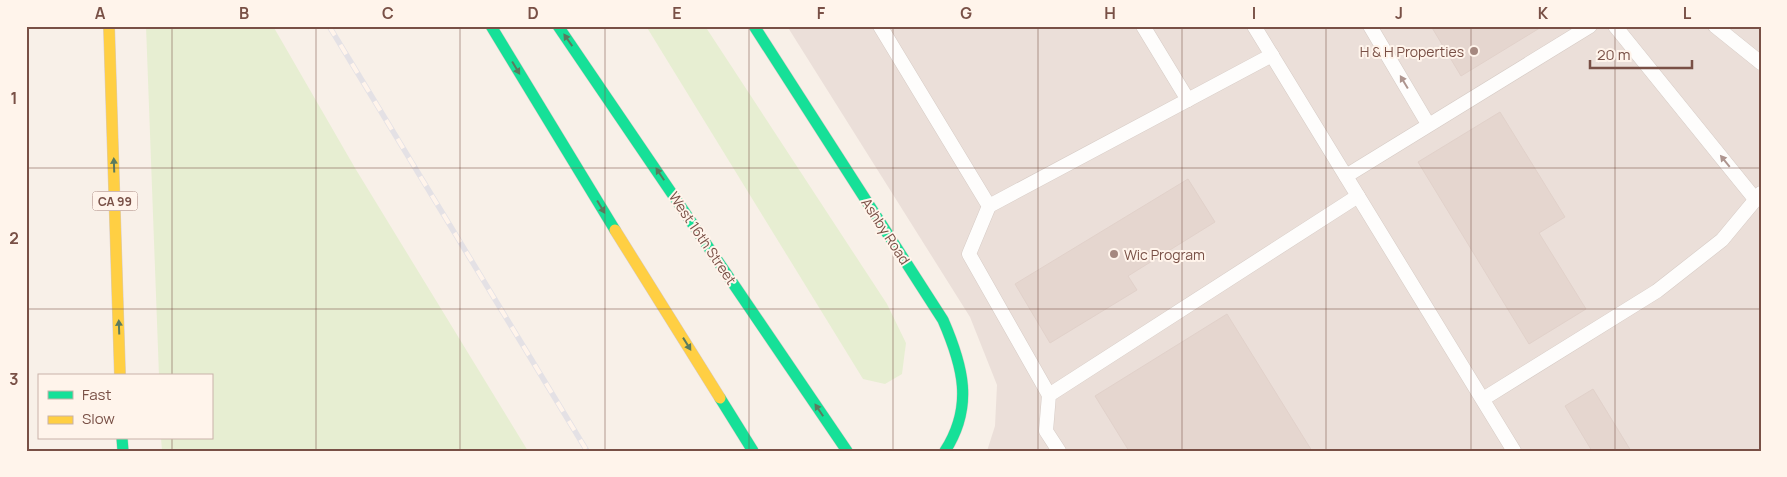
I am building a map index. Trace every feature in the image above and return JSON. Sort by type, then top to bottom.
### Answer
[{"type":"main road","name":"CA 99","points":[[110,26],[120,374]]},
{"type":"main road","points":[[491,26],[753,451]]},
{"type":"main road","name":"West 16th Street","points":[[558,26],[847,451]]},
{"type":"main road","name":"Ashby Road","points":[[754,26],[943,320],[960,364],[964,406],[952,441],[945,451]]},
{"type":"lane","points":[[880,26],[989,206]]},
{"type":"lane","points":[[1143,26],[1188,100]]},
{"type":"lane","points":[[1254,26],[1514,451]]},
{"type":"lane","points":[[1370,26],[1428,124]]},
{"type":"lane","points":[[1346,176],[1590,26]]},
{"type":"lane","points":[[1483,399],[1657,291],[1722,240],[1758,196],[1615,26]]},
{"type":"lane","points":[[1715,26],[1761,63]]},
{"type":"lane","points":[[1059,451],[1046,431],[1049,395],[969,254],[989,206],[1272,55]]},
{"type":"lane","points":[[1049,395],[1358,196]]},
{"type":"shaded area","points":[[787,26],[1761,26],[1761,451],[987,451],[995,426],[997,385],[970,317]]},
{"type":"green space","points":[[146,26],[273,26],[355,168],[528,451],[162,451],[161,440],[212,440],[212,374],[159,374]]},
{"type":"green space","points":[[646,26],[705,26],[887,304],[906,343],[902,374],[885,384],[863,379]]},
{"type":"building","name":"H & H Properties","points":[[1431,26],[1543,26],[1461,76]]},
{"type":"building","points":[[1500,112],[1565,217],[1539,233],[1586,309],[1529,344],[1418,162]]},
{"type":"building","name":"Wic Program","points":[[1188,179],[1215,222],[1128,276],[1137,290],[1050,343],[1015,284]]},
{"type":"building","points":[[1227,314],[1312,451],[1129,451],[1095,396]]},
{"type":"building","points":[[1593,389],[1631,451],[1592,451],[1565,406]]},
{"type":"railway","points":[[329,26],[587,451]]},
{"type":"traffic: fast","points":[[491,26],[615,230]]},
{"type":"traffic: fast","points":[[558,26],[847,451]]},
{"type":"traffic: fast","points":[[754,26],[943,320],[956,354],[962,386],[960,418],[945,451]]},
{"type":"traffic: fast","points":[[720,398],[753,451]]},
{"type":"traffic: fast","points":[[122,440],[123,451]]},
{"type":"traffic: slow","points":[[109,26],[120,374]]},
{"type":"traffic: slow","points":[[615,230],[720,398]]},
{"type":"place","name":"H & H Properties","points":[[1474,51]]},
{"type":"place","name":"Wic Program","points":[[1114,254]]}]
